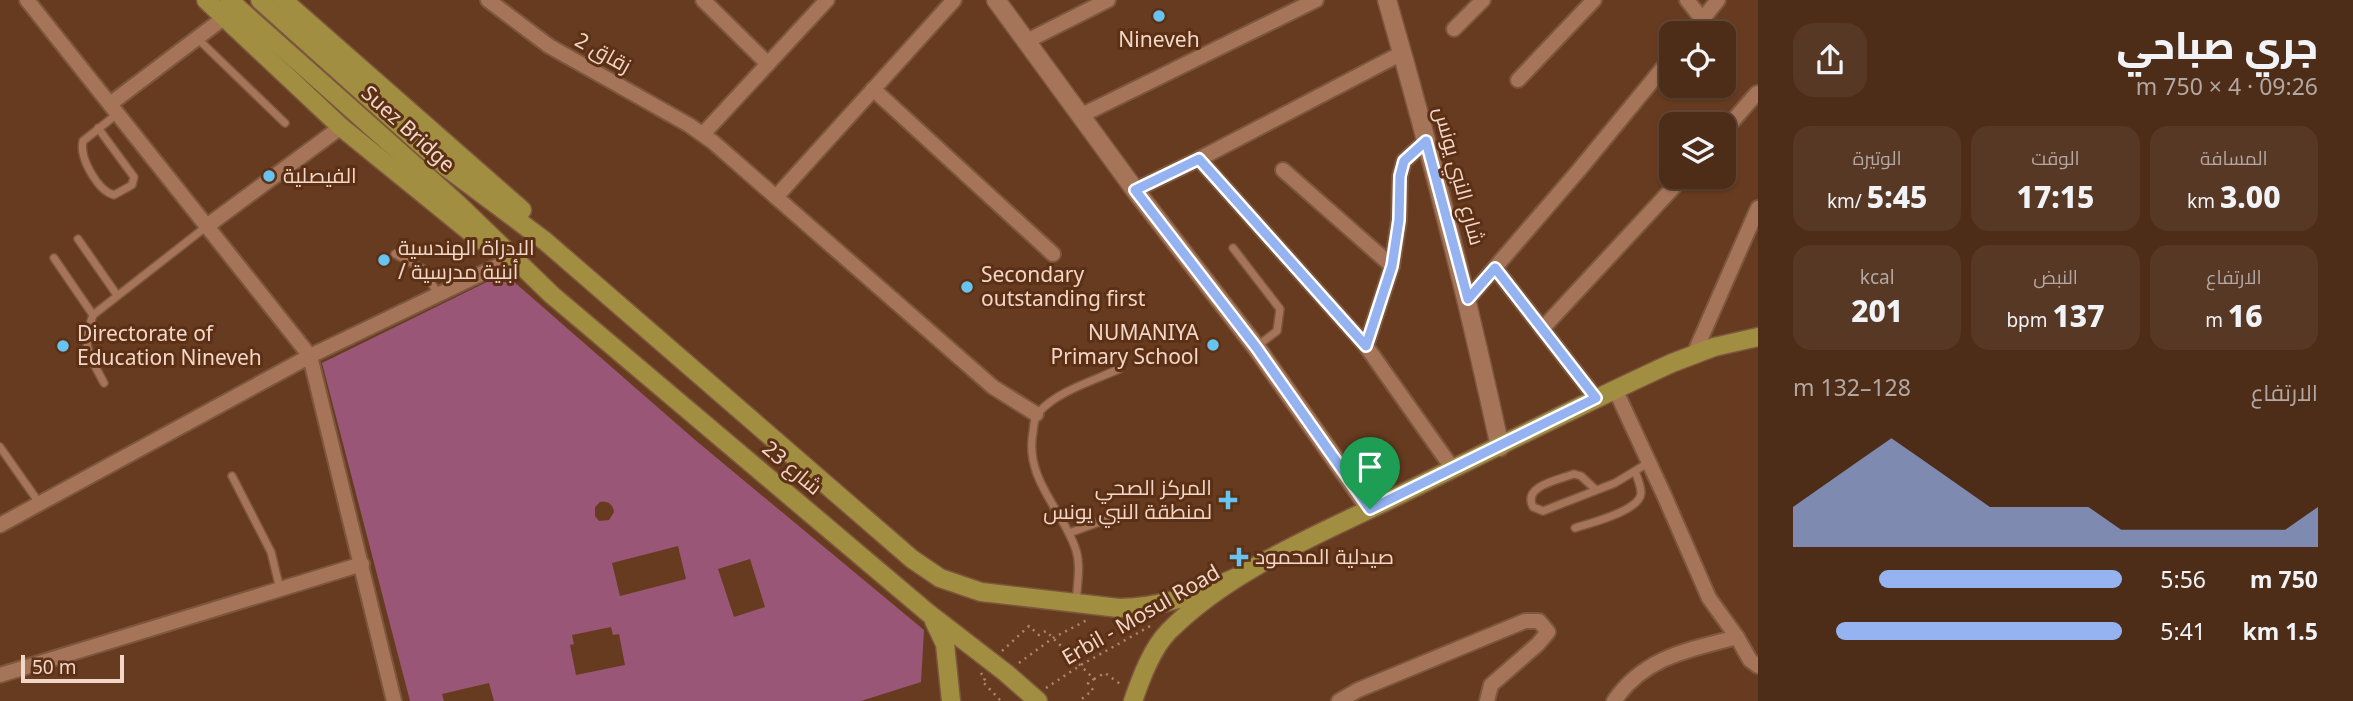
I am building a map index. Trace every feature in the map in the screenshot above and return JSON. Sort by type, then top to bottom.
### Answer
[{"type":"main road","points":[[206,0],[227,9],[341,127],[506,262],[552,295]]},
{"type":"main road","name":"Suez Bridge","points":[[260,0],[446,167],[514,217],[582,273]]},
{"type":"main road","points":[[283,0],[527,214],[582,273]]},
{"type":"main road","name":"Suez Bridge","points":[[227,9],[435,184],[552,295]]},
{"type":"main road","name":"شارع 23","points":[[582,273],[912,559],[940,578],[960,586],[1001,595],[1119,608],[1161,604],[1195,596],[1237,577]]},
{"type":"main road","name":"شارع 23","points":[[552,295],[927,612],[999,667],[1038,701]]},
{"type":"main road","points":[[1134,698],[1152,656],[1167,633],[1215,591],[1237,577],[1615,389],[1693,354],[1758,337]]},
{"type":"main road","points":[[927,612],[941,632],[945,645],[951,701]]},
{"type":"street","points":[[27,0],[310,356],[394,701]]},
{"type":"street","name":"زقاق 2","points":[[488,0],[528,32],[570,60],[703,134],[993,387],[1036,414]]},
{"type":"street","points":[[704,0],[768,64]]},
{"type":"street","points":[[776,197],[954,0]]},
{"type":"street","points":[[996,0],[1135,190],[1256,347],[1370,509]]},
{"type":"street","points":[[1027,41],[1108,0]]},
{"type":"street","points":[[1082,115],[1316,0]]},
{"type":"street","name":"شارع النبي يونس","points":[[1387,0],[1468,299],[1500,447]]},
{"type":"street","points":[[1454,29],[1483,0]]},
{"type":"street","points":[[1518,80],[1594,0]]},
{"type":"street","points":[[1688,0],[1702,19],[1718,0]]},
{"type":"street","points":[[703,134],[821,2]]},
{"type":"street","points":[[114,109],[198,39],[227,9]]},
{"type":"street","points":[[1135,190],[1402,52]]},
{"type":"street","points":[[1468,299],[1580,170],[1659,73]]},
{"type":"street","points":[[873,89],[1053,254]]},
{"type":"street","points":[[1736,117],[1757,93]]},
{"type":"street","points":[[207,226],[341,127]]},
{"type":"street","points":[[1366,346],[1392,266],[1399,220],[1400,176],[1404,161],[1426,141]]},
{"type":"street","points":[[1199,159],[1366,346],[1453,469]]},
{"type":"street","points":[[1283,170],[1392,266]]},
{"type":"street","points":[[1542,329],[1672,189]]},
{"type":"street","points":[[1693,354],[1758,208]]},
{"type":"street","points":[[0,525],[310,356],[506,262]]},
{"type":"street","points":[[1495,268],[1596,398]]},
{"type":"street","points":[[1615,389],[1709,597],[1750,660],[1758,666]]},
{"type":"street","points":[[0,675],[362,564]]},
{"type":"street","points":[[1339,701],[1358,690],[1525,621],[1539,621],[1548,632],[1491,685],[1487,701]]},
{"type":"street","points":[[1614,701],[1622,689],[1643,669],[1675,654],[1737,637]]},
{"type":"lane","points":[[198,39],[285,122]]},
{"type":"lane","points":[[98,128],[134,177],[132,185],[114,195],[107,193],[85,164],[81,149],[83,141],[114,109]]},
{"type":"lane","points":[[104,383],[86,346],[86,335],[93,315],[207,226]]},
{"type":"lane","points":[[78,239],[117,295]]},
{"type":"lane","points":[[1233,248],[1280,309],[1277,331],[1256,347]]},
{"type":"lane","points":[[395,254],[423,269],[438,294]]},
{"type":"lane","points":[[54,258],[93,315]]},
{"type":"lane","points":[[1076,604],[1079,568],[1076,552],[1069,533],[1046,495],[1032,461],[1036,414],[1050,402],[1119,369]]},
{"type":"lane","points":[[0,447],[40,504]]},
{"type":"lane","points":[[1596,490],[1581,476],[1574,474],[1537,488],[1530,494],[1530,500],[1533,507],[1543,511],[1615,483],[1648,463]]},
{"type":"lane","points":[[1575,528],[1626,509],[1637,502],[1641,493],[1635,471]]},
{"type":"lane","points":[[232,476],[271,552],[280,589]]},
{"type":"lane","points":[[1069,533],[1108,519]]},
{"type":"path","name":"Erbil - Mosul Road","points":[[1030,654],[1088,620]]},
{"type":"path","name":"Erbil - Mosul Road","points":[[1060,679],[1153,625]]},
{"type":"path","points":[[1001,701],[982,681],[985,679],[980,674],[999,667],[1029,626],[1039,635],[1046,631],[1094,679]]},
{"type":"path","points":[[1079,701],[1093,690],[1088,683],[1105,673],[1134,698]]},
{"type":"shaded area","points":[[499,276],[513,281],[694,439],[924,630],[921,682],[861,701],[494,701],[489,683],[442,694],[444,701],[410,701],[322,363]],"holes":[[[600,502],[605,502],[611,505],[614,512],[609,520],[599,521],[595,516],[595,507]],[[678,546],[686,579],[620,596],[612,563]],[[750,559],[765,607],[734,617],[718,569]],[[611,627],[613,635],[619,634],[625,665],[576,675],[570,645],[574,644],[572,635]]]},
{"type":"place","name":"Nineveh","points":[[1159,16]]},
{"type":"place","name":"الفيصلية","points":[[269,176]]},
{"type":"place","name":"الادراة الهندسية / أبنية مدرسية","points":[[384,260]]},
{"type":"place","name":"Secondary outstanding first","points":[[967,287]]},
{"type":"place","name":"NUMANIYA Primary School","points":[[1213,345]]},
{"type":"place","name":"Directorate of Education Nineveh","points":[[63,346]]},
{"type":"place","name":"المركز الصحي لمنطقة النبي يونس","points":[[1228,500]]},
{"type":"place","name":"صيدلية المحمود","points":[[1239,557]]},
{"type":"route","points":[[1426,141],[1468,299],[1495,268],[1596,398],[1370,509],[1256,347],[1135,190],[1199,159],[1366,346],[1392,266],[1399,220],[1400,176],[1404,161],[1426,141]]}]
